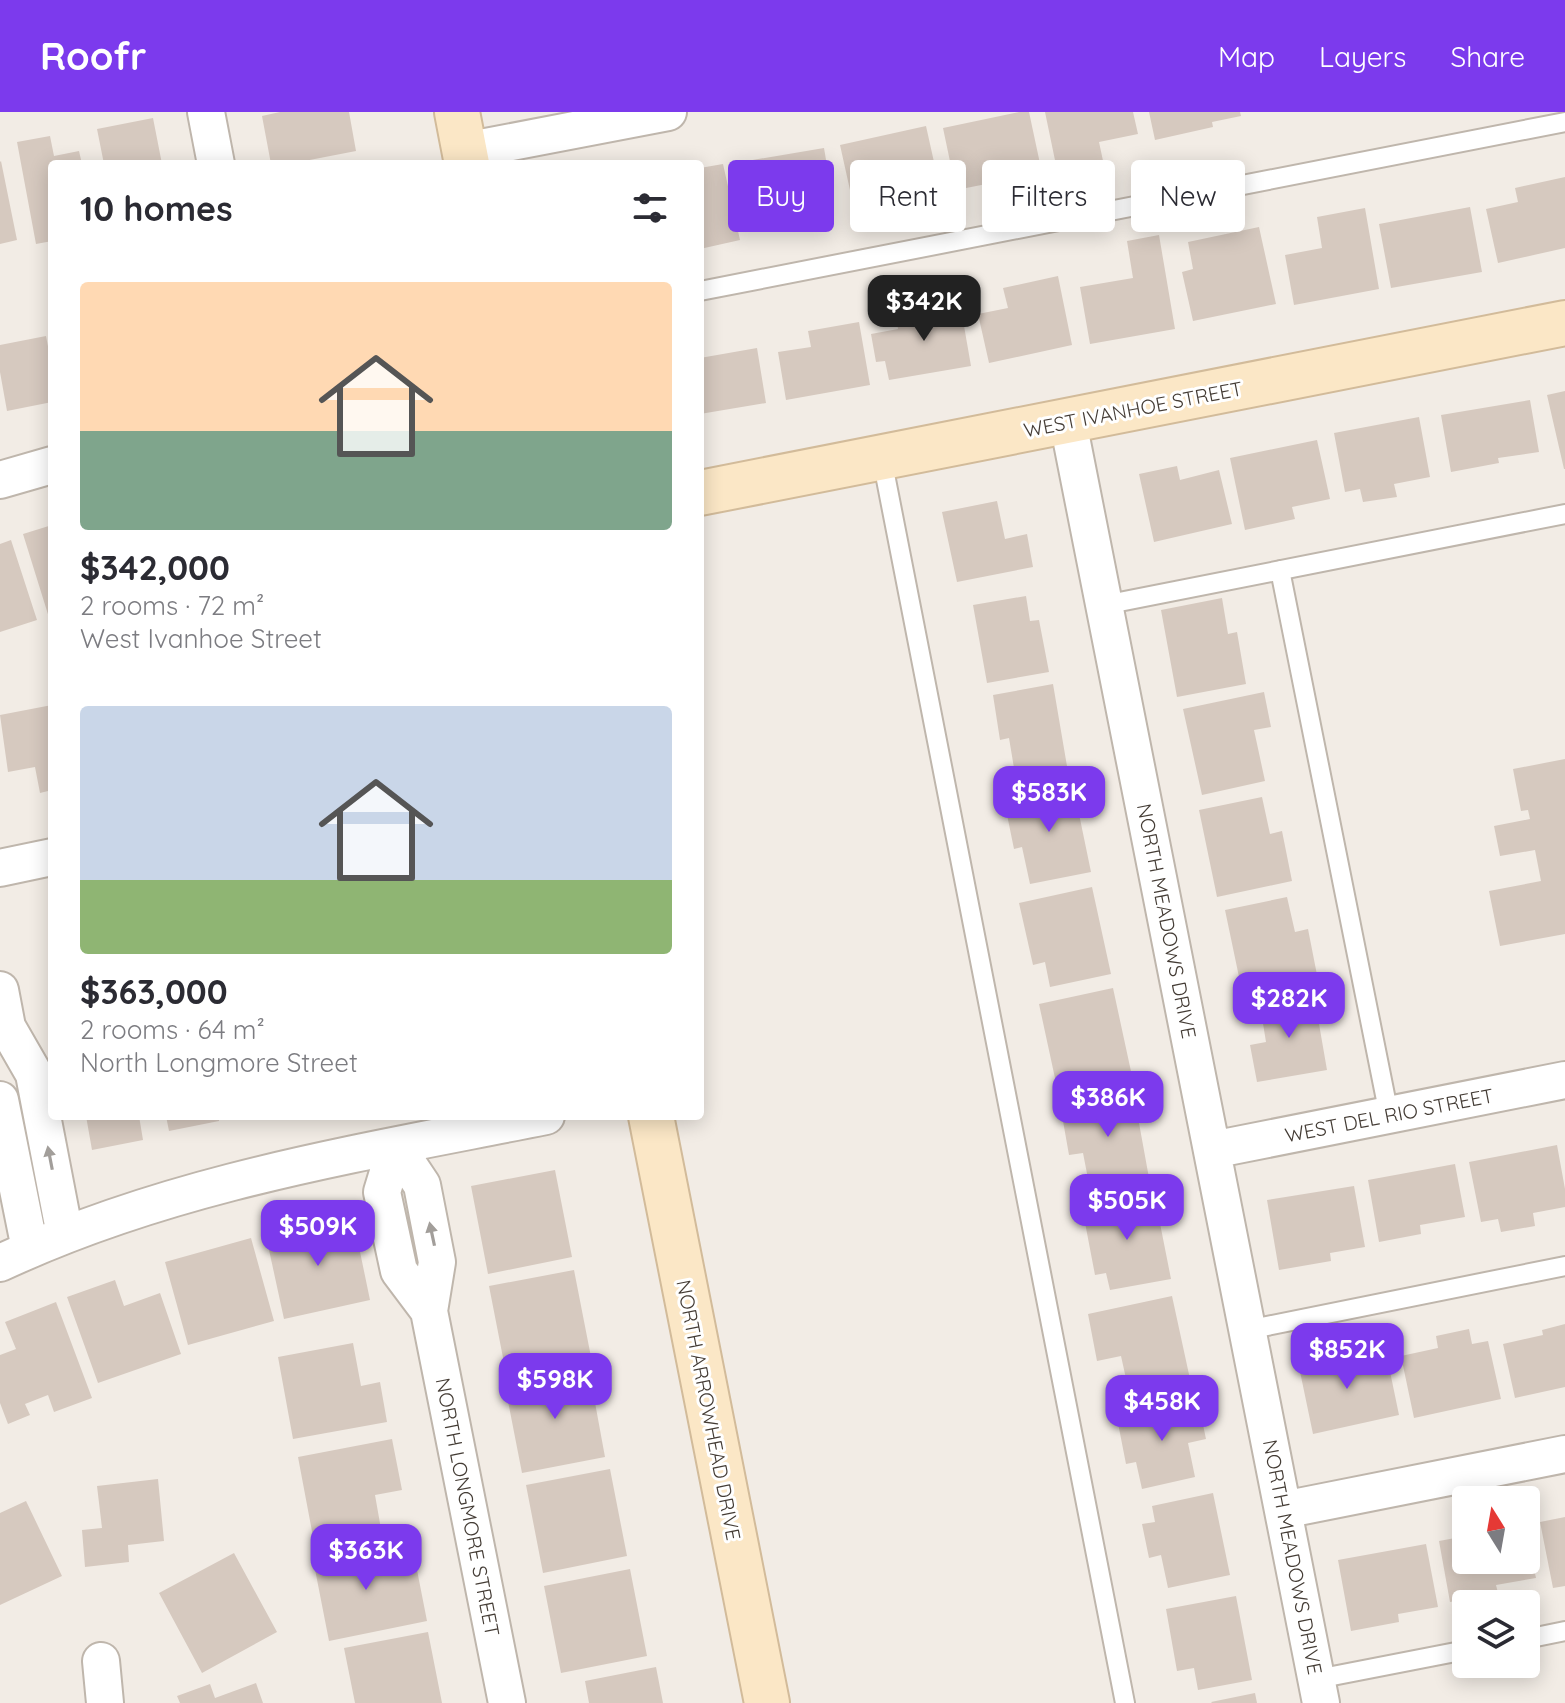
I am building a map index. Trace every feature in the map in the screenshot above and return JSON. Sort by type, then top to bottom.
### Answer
[{"type":"street","points":[[206,112],[215,160]]},
{"type":"street","points":[[463,142],[668,112]]},
{"type":"street","name":"WEST IVANHOE STREET","points":[[704,492],[1565,323]]},
{"type":"street","name":"NORTH MEADOWS DRIVE","points":[[1068,422],[1319,1691]]},
{"type":"street","points":[[0,480],[48,466]]},
{"type":"street","points":[[0,868],[48,858]]},
{"type":"street","points":[[0,990],[7,1027],[34,1074],[65,1235]]},
{"type":"street","points":[[0,1064],[7,1027]]},
{"type":"street","name":"WEST DEL RIO STREET","points":[[1212,1150],[1565,1080]]},
{"type":"street","points":[[0,1100],[15,1256],[142,1207],[238,1179],[526,1120]]},
{"type":"street","name":"NORTH ARROWHEAD DRIVE","points":[[652,1120],[767,1703]]},
{"type":"street","name":"NORTH LONGMORE STREET","points":[[396,1146],[422,1185],[437,1262],[429,1311],[507,1703]]},
{"type":"street","points":[[1283,1510],[1565,1454]]},
{"type":"street","points":[[101,1661],[105,1703]]},
{"type":"lane","points":[[704,290],[1565,122]]},
{"type":"lane","points":[[882,459],[1125,1703]]},
{"type":"lane","points":[[1104,605],[1565,514]]},
{"type":"lane","points":[[1280,570],[1389,1115]]},
{"type":"lane","points":[[1247,1330],[1565,1266]]},
{"type":"lane","points":[[1540,1636],[1565,1631]]},
{"type":"lane","points":[[1319,1691],[1452,1654]]},
{"type":"building","points":[[280,112],[349,112],[356,151],[310,160],[270,160],[262,116]]},
{"type":"building","points":[[1029,112],[1039,160],[982,160],[982,185],[966,188],[966,160],[950,160],[943,128]]},
{"type":"building","points":[[1045,112],[1133,112],[1138,134],[1099,142],[1103,160],[1055,160]]},
{"type":"building","points":[[1149,112],[1240,112],[1241,116],[1212,122],[1213,127],[1155,140]]},
{"type":"building","points":[[153,118],[161,160],[103,160],[97,129]]},
{"type":"building","points":[[926,126],[934,160],[850,160],[850,190],[840,145]]},
{"type":"building","points":[[50,136],[54,156],[79,151],[81,160],[48,160],[48,242],[36,244],[17,142]]},
{"type":"building","points":[[824,148],[826,160],[753,160]]},
{"type":"building","points":[[0,162],[17,240],[0,244]]},
{"type":"building","points":[[723,164],[728,186],[728,232],[738,232],[740,240],[704,248],[704,167]]},
{"type":"building","points":[[1565,177],[1565,248],[1498,263],[1486,209],[1518,202],[1515,188]]},
{"type":"building","points":[[1470,207],[1482,272],[1391,288],[1379,224]]},
{"type":"building","points":[[1365,208],[1379,289],[1294,305],[1285,255],[1322,248],[1317,217]]},
{"type":"building","points":[[1259,227],[1276,304],[1193,321],[1182,272],[1193,269],[1188,242]]},
{"type":"building","points":[[1159,235],[1175,329],[1090,344],[1080,287],[1133,278],[1127,241]]},
{"type":"building","points":[[1058,276],[1072,345],[989,363],[978,314],[1008,308],[1003,288]]},
{"type":"building","points":[[960,303],[971,366],[889,380],[885,361],[876,362],[871,334],[898,329],[896,314]]},
{"type":"building","points":[[859,322],[870,385],[786,400],[778,352],[811,347],[808,331]]},
{"type":"building","points":[[46,336],[48,403],[7,411],[0,372],[0,345]]},
{"type":"building","points":[[757,348],[766,403],[704,413],[704,357]]},
{"type":"building","points":[[1565,391],[1565,469],[1564,469],[1547,395]]},
{"type":"building","points":[[1530,400],[1539,452],[1498,458],[1499,463],[1451,472],[1441,415]]},
{"type":"building","points":[[1419,417],[1430,477],[1394,484],[1397,497],[1363,502],[1360,489],[1345,492],[1334,433]]},
{"type":"building","points":[[1317,440],[1330,499],[1292,507],[1295,519],[1245,530],[1230,458]]},
{"type":"building","points":[[1177,466],[1180,480],[1219,470],[1232,524],[1154,542],[1139,474]]},
{"type":"building","points":[[997,501],[1005,539],[1027,534],[1033,567],[957,582],[942,512]]},
{"type":"building","points":[[48,526],[48,614],[23,534]]},
{"type":"building","points":[[11,540],[37,620],[0,632],[0,544]]},
{"type":"building","points":[[1026,596],[1030,621],[1039,620],[1049,672],[987,683],[973,605]]},
{"type":"building","points":[[1222,598],[1228,634],[1237,632],[1246,684],[1177,697],[1161,610]]},
{"type":"building","points":[[1053,684],[1068,772],[1016,780],[1009,738],[1000,740],[993,695]]},
{"type":"building","points":[[1264,692],[1271,727],[1254,730],[1265,781],[1202,795],[1183,709]]},
{"type":"building","points":[[48,706],[48,791],[40,793],[35,767],[8,772],[0,715]]},
{"type":"building","points":[[1565,759],[1565,934],[1500,946],[1489,891],[1541,881],[1535,850],[1500,856],[1494,826],[1530,819],[1528,810],[1521,811],[1513,769]]},
{"type":"building","points":[[1073,785],[1091,872],[1030,884],[1022,847],[1014,849],[1004,800]]},
{"type":"building","points":[[1262,797],[1270,834],[1282,831],[1292,881],[1217,897],[1199,810]]},
{"type":"building","points":[[1092,887],[1111,974],[1050,987],[1045,962],[1033,965],[1019,903]]},
{"type":"building","points":[[1287,897],[1295,932],[1308,929],[1318,980],[1243,996],[1225,910]]},
{"type":"building","points":[[1113,988],[1132,1076],[1058,1092],[1039,1004]]},
{"type":"building","points":[[1314,995],[1327,1070],[1257,1082],[1250,1045],[1266,1042],[1260,1005]]},
{"type":"building","points":[[1133,1090],[1149,1178],[1090,1189],[1083,1153],[1069,1155],[1063,1121],[1075,1118],[1073,1102]]},
{"type":"building","points":[[87,1120],[140,1120],[143,1140],[92,1150]]},
{"type":"building","points":[[167,1120],[219,1120],[219,1121],[169,1131]]},
{"type":"building","points":[[1557,1145],[1565,1207],[1533,1213],[1535,1226],[1501,1232],[1498,1219],[1481,1222],[1469,1162]]},
{"type":"building","points":[[1455,1164],[1465,1217],[1420,1225],[1421,1234],[1379,1242],[1368,1180]]},
{"type":"building","points":[[555,1170],[572,1257],[488,1274],[471,1186]]},
{"type":"building","points":[[1354,1186],[1365,1247],[1330,1253],[1331,1261],[1279,1270],[1267,1200]]},
{"type":"building","points":[[1154,1193],[1171,1279],[1110,1290],[1106,1273],[1095,1275],[1082,1207]]},
{"type":"building","points":[[353,1218],[370,1300],[284,1319],[266,1236]]},
{"type":"building","points":[[251,1238],[274,1321],[188,1345],[165,1262]]},
{"type":"building","points":[[574,1270],[591,1357],[506,1373],[489,1286]]},
{"type":"building","points":[[115,1280],[124,1306],[160,1293],[181,1354],[98,1383],[67,1297]]},
{"type":"building","points":[[1172,1296],[1190,1379],[1129,1392],[1121,1356],[1097,1361],[1088,1314]]},
{"type":"building","points":[[56,1302],[92,1398],[54,1412],[48,1395],[25,1404],[30,1415],[8,1424],[0,1403],[0,1355],[16,1349],[5,1322]]},
{"type":"building","points":[[1565,1324],[1565,1387],[1515,1398],[1503,1344],[1543,1335],[1542,1330]]},
{"type":"building","points":[[1469,1329],[1472,1344],[1488,1341],[1501,1399],[1414,1418],[1401,1356],[1438,1348],[1436,1336]]},
{"type":"building","points":[[353,1343],[361,1386],[380,1382],[387,1422],[293,1439],[278,1357]]},
{"type":"building","points":[[1351,1351],[1354,1364],[1387,1357],[1399,1415],[1313,1434],[1298,1362]]},
{"type":"building","points":[[589,1370],[605,1457],[522,1473],[505,1386]]},
{"type":"building","points":[[1198,1401],[1206,1439],[1188,1443],[1195,1477],[1142,1489],[1136,1462],[1126,1464],[1117,1418]]},
{"type":"building","points":[[392,1439],[402,1490],[375,1495],[381,1529],[314,1542],[298,1457]]},
{"type":"building","points":[[610,1469],[627,1556],[543,1573],[526,1485]]},
{"type":"building","points":[[158,1479],[164,1541],[128,1545],[129,1562],[85,1567],[82,1530],[102,1528],[97,1486]]},
{"type":"building","points":[[1213,1493],[1230,1575],[1168,1588],[1161,1555],[1149,1558],[1142,1524],[1155,1522],[1152,1506]]},
{"type":"building","points":[[26,1501],[62,1576],[0,1605],[0,1513]]},
{"type":"building","points":[[1565,1517],[1565,1586],[1553,1588],[1540,1522]]},
{"type":"building","points":[[1452,1539],[1452,1574],[1535,1574],[1536,1578],[1496,1585],[1497,1590],[1452,1590],[1450,1602],[1439,1541]]},
{"type":"building","points":[[382,1540],[389,1575],[417,1570],[427,1621],[329,1641],[312,1554]]},
{"type":"building","points":[[1426,1544],[1438,1607],[1398,1614],[1399,1622],[1351,1631],[1338,1560]]},
{"type":"building","points":[[234,1553],[277,1632],[202,1673],[159,1593]]},
{"type":"building","points":[[630,1569],[647,1656],[561,1673],[544,1586]]},
{"type":"building","points":[[1236,1596],[1252,1680],[1198,1690],[1194,1668],[1177,1671],[1166,1609]]},
{"type":"building","points":[[428,1632],[442,1703],[355,1703],[344,1648]]},
{"type":"building","points":[[656,1667],[663,1703],[589,1703],[585,1681]]},
{"type":"building","points":[[256,1683],[263,1703],[180,1703],[177,1696],[210,1684],[215,1698]]},
{"type":"building","points":[[1255,1693],[1257,1703],[1211,1702]]}]
